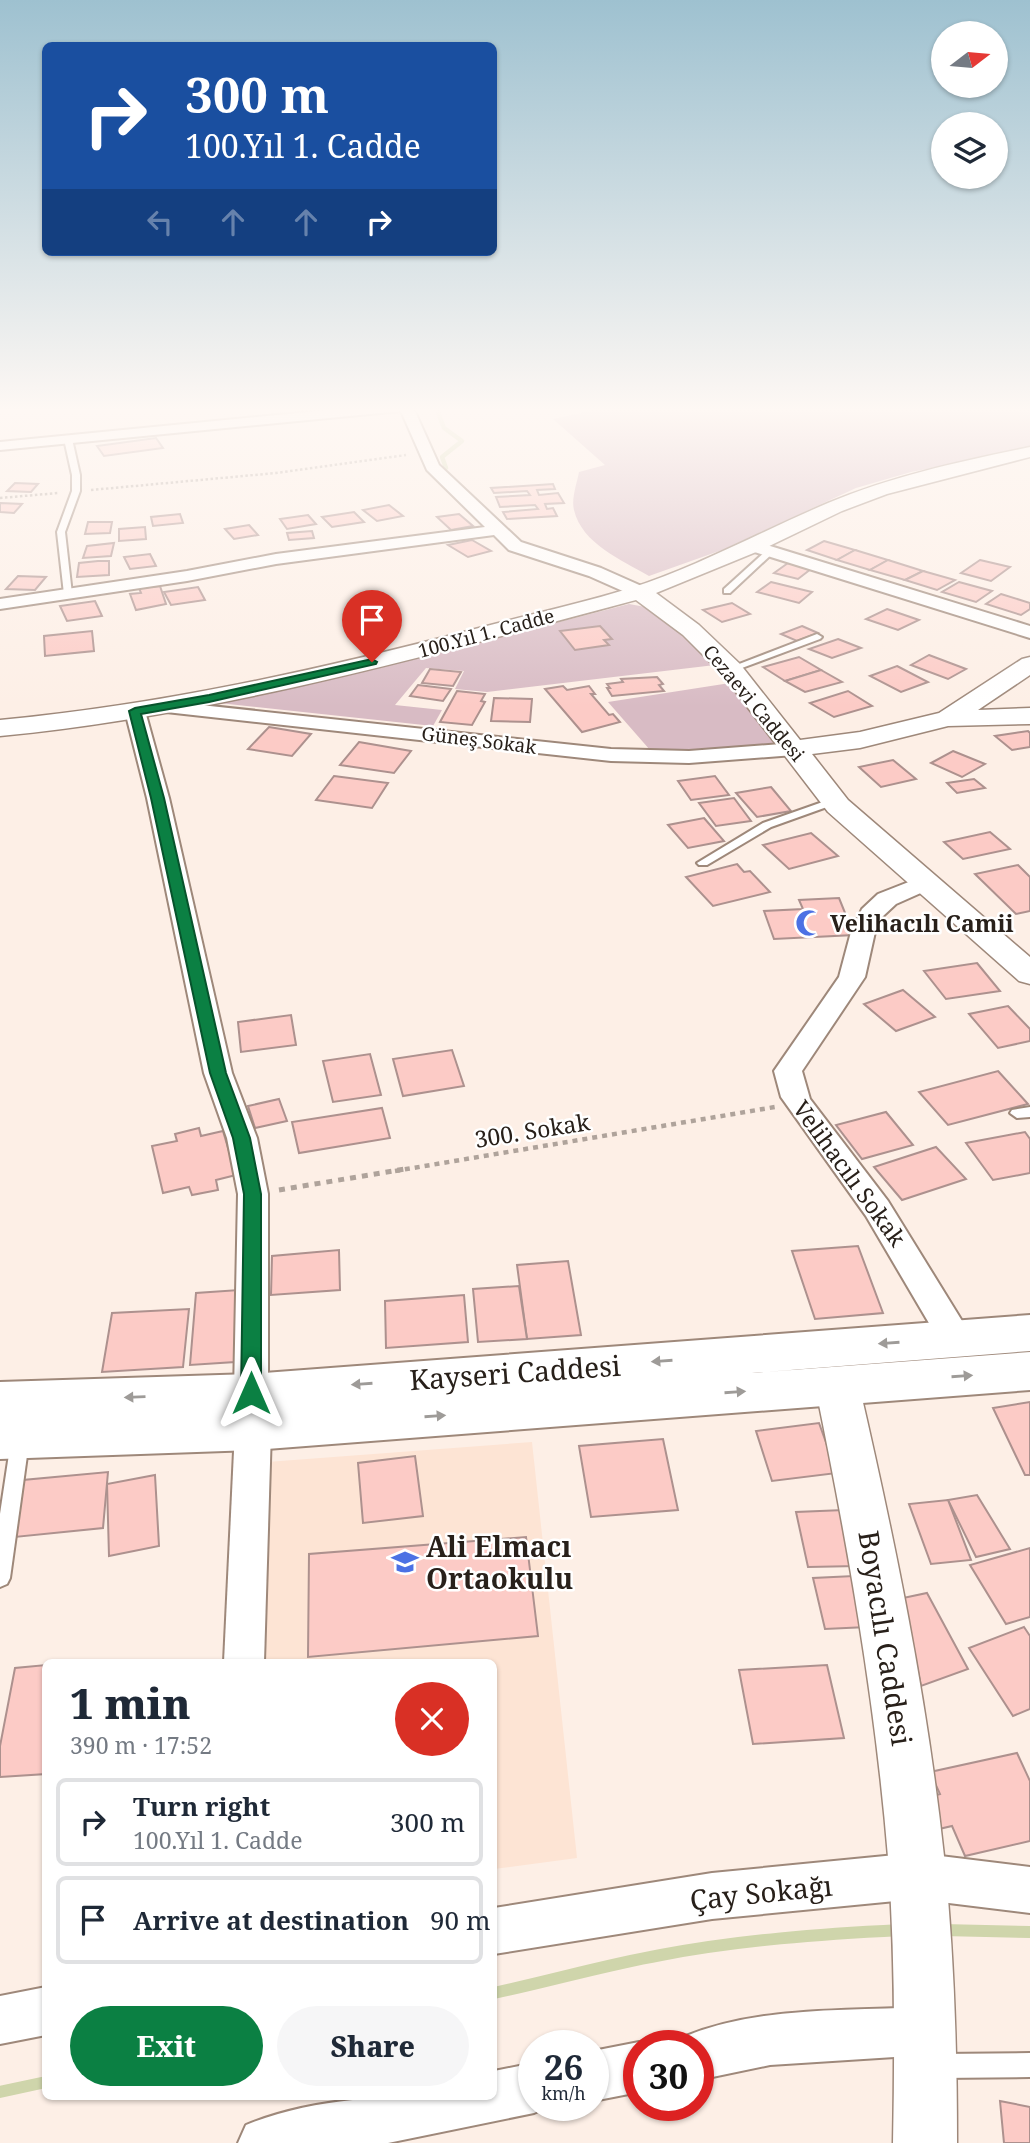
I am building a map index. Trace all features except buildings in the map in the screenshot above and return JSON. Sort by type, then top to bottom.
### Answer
[{"type":"main road","name":"Kayseri Caddesi","points":[[252,1411],[955,1338],[1030,1333]]},
{"type":"main road","name":"Kayseri Caddesi","points":[[7,1427],[252,1411],[837,1385],[1030,1371]]},
{"type":"street","name":"Cezaevi Caddesi","points":[[471,507],[514,546],[595,572],[640,592],[691,630],[731,669],[834,801],[1030,974]]},
{"type":"street","name":"100.Yıl 1. Cadde","points":[[0,727],[73,721],[164,707],[399,656],[640,592],[762,549],[835,507]]},
{"type":"street","points":[[0,604],[187,576],[276,559],[496,530]]},
{"type":"street","points":[[762,549],[1030,632]]},
{"type":"street","points":[[948,718],[1030,664]]},
{"type":"street","name":"Güneş Sokak","points":[[164,707],[611,755],[689,757],[794,749]]},
{"type":"street","points":[[135,711],[158,798],[218,1073],[242,1138],[253,1194],[252,1411],[244,1659]]},
{"type":"street","points":[[794,749],[860,740],[948,718],[1030,716]]},
{"type":"street","name":"Velihacılı Sokak","points":[[924,883],[887,899],[871,914],[863,932],[852,977],[788,1071],[788,1080],[800,1103],[886,1219],[955,1338]]},
{"type":"street","name":"Boyacılı Caddesi","points":[[837,1385],[881,1588],[902,1736],[918,1885],[926,2034]]},
{"type":"street","name":"Çay Sokağı","points":[[497,1931],[712,1896],[918,1885],[1030,1891]]},
{"type":"street","points":[[0,2020],[42,2012]]},
{"type":"street","points":[[714,2052],[770,2040],[926,2034],[925,2143]]},
{"type":"street","points":[[497,2095],[518,2091]]},
{"type":"street","points":[[264,2143],[474,2100]]},
{"type":"lane","points":[[68,594],[61,532],[70,507]]},
{"type":"lane","points":[[727,591],[762,549]]},
{"type":"lane","points":[[731,669],[817,637]]},
{"type":"lane","points":[[703,863],[767,825],[834,801]]},
{"type":"lane","points":[[0,1578],[7,1427]]},
{"type":"lane","points":[[926,2034],[1030,2064]]},
{"type":"path","name":"300. Sokak","points":[[271,1191],[800,1103]]},
{"type":"shaded area","points":[[573,507],[815,507],[722,550],[649,576],[594,542],[578,522]]},
{"type":"shaded area","points":[[629,604],[651,608],[715,665],[487,692],[455,689],[464,671],[426,668],[395,705],[442,710],[433,726],[219,703],[435,654]]},
{"type":"shaded area","points":[[730,683],[774,744],[723,749],[650,750],[608,702]]},
{"type":"shaded area","name":"Ali Elmacı Ortaokulu","points":[[532,1442],[577,1858],[497,1869],[497,1659],[264,1659],[267,1462]]},
{"type":"waterway","points":[[497,1992],[619,1963],[721,1945],[901,1930]]},
{"type":"waterway","points":[[942,1930],[1030,1932]]},
{"type":"waterway","points":[[0,2092],[42,2083]]},
{"type":"place","name":"Velihacılı Camii","points":[[809,923]]},
{"type":"place","name":"Ali Elmacı Ortaokulu","points":[[405,1562]]},
{"type":"route","points":[[251,1393],[253,1194],[242,1138],[218,1073],[158,798],[135,711],[209,698],[372,662]]}]
